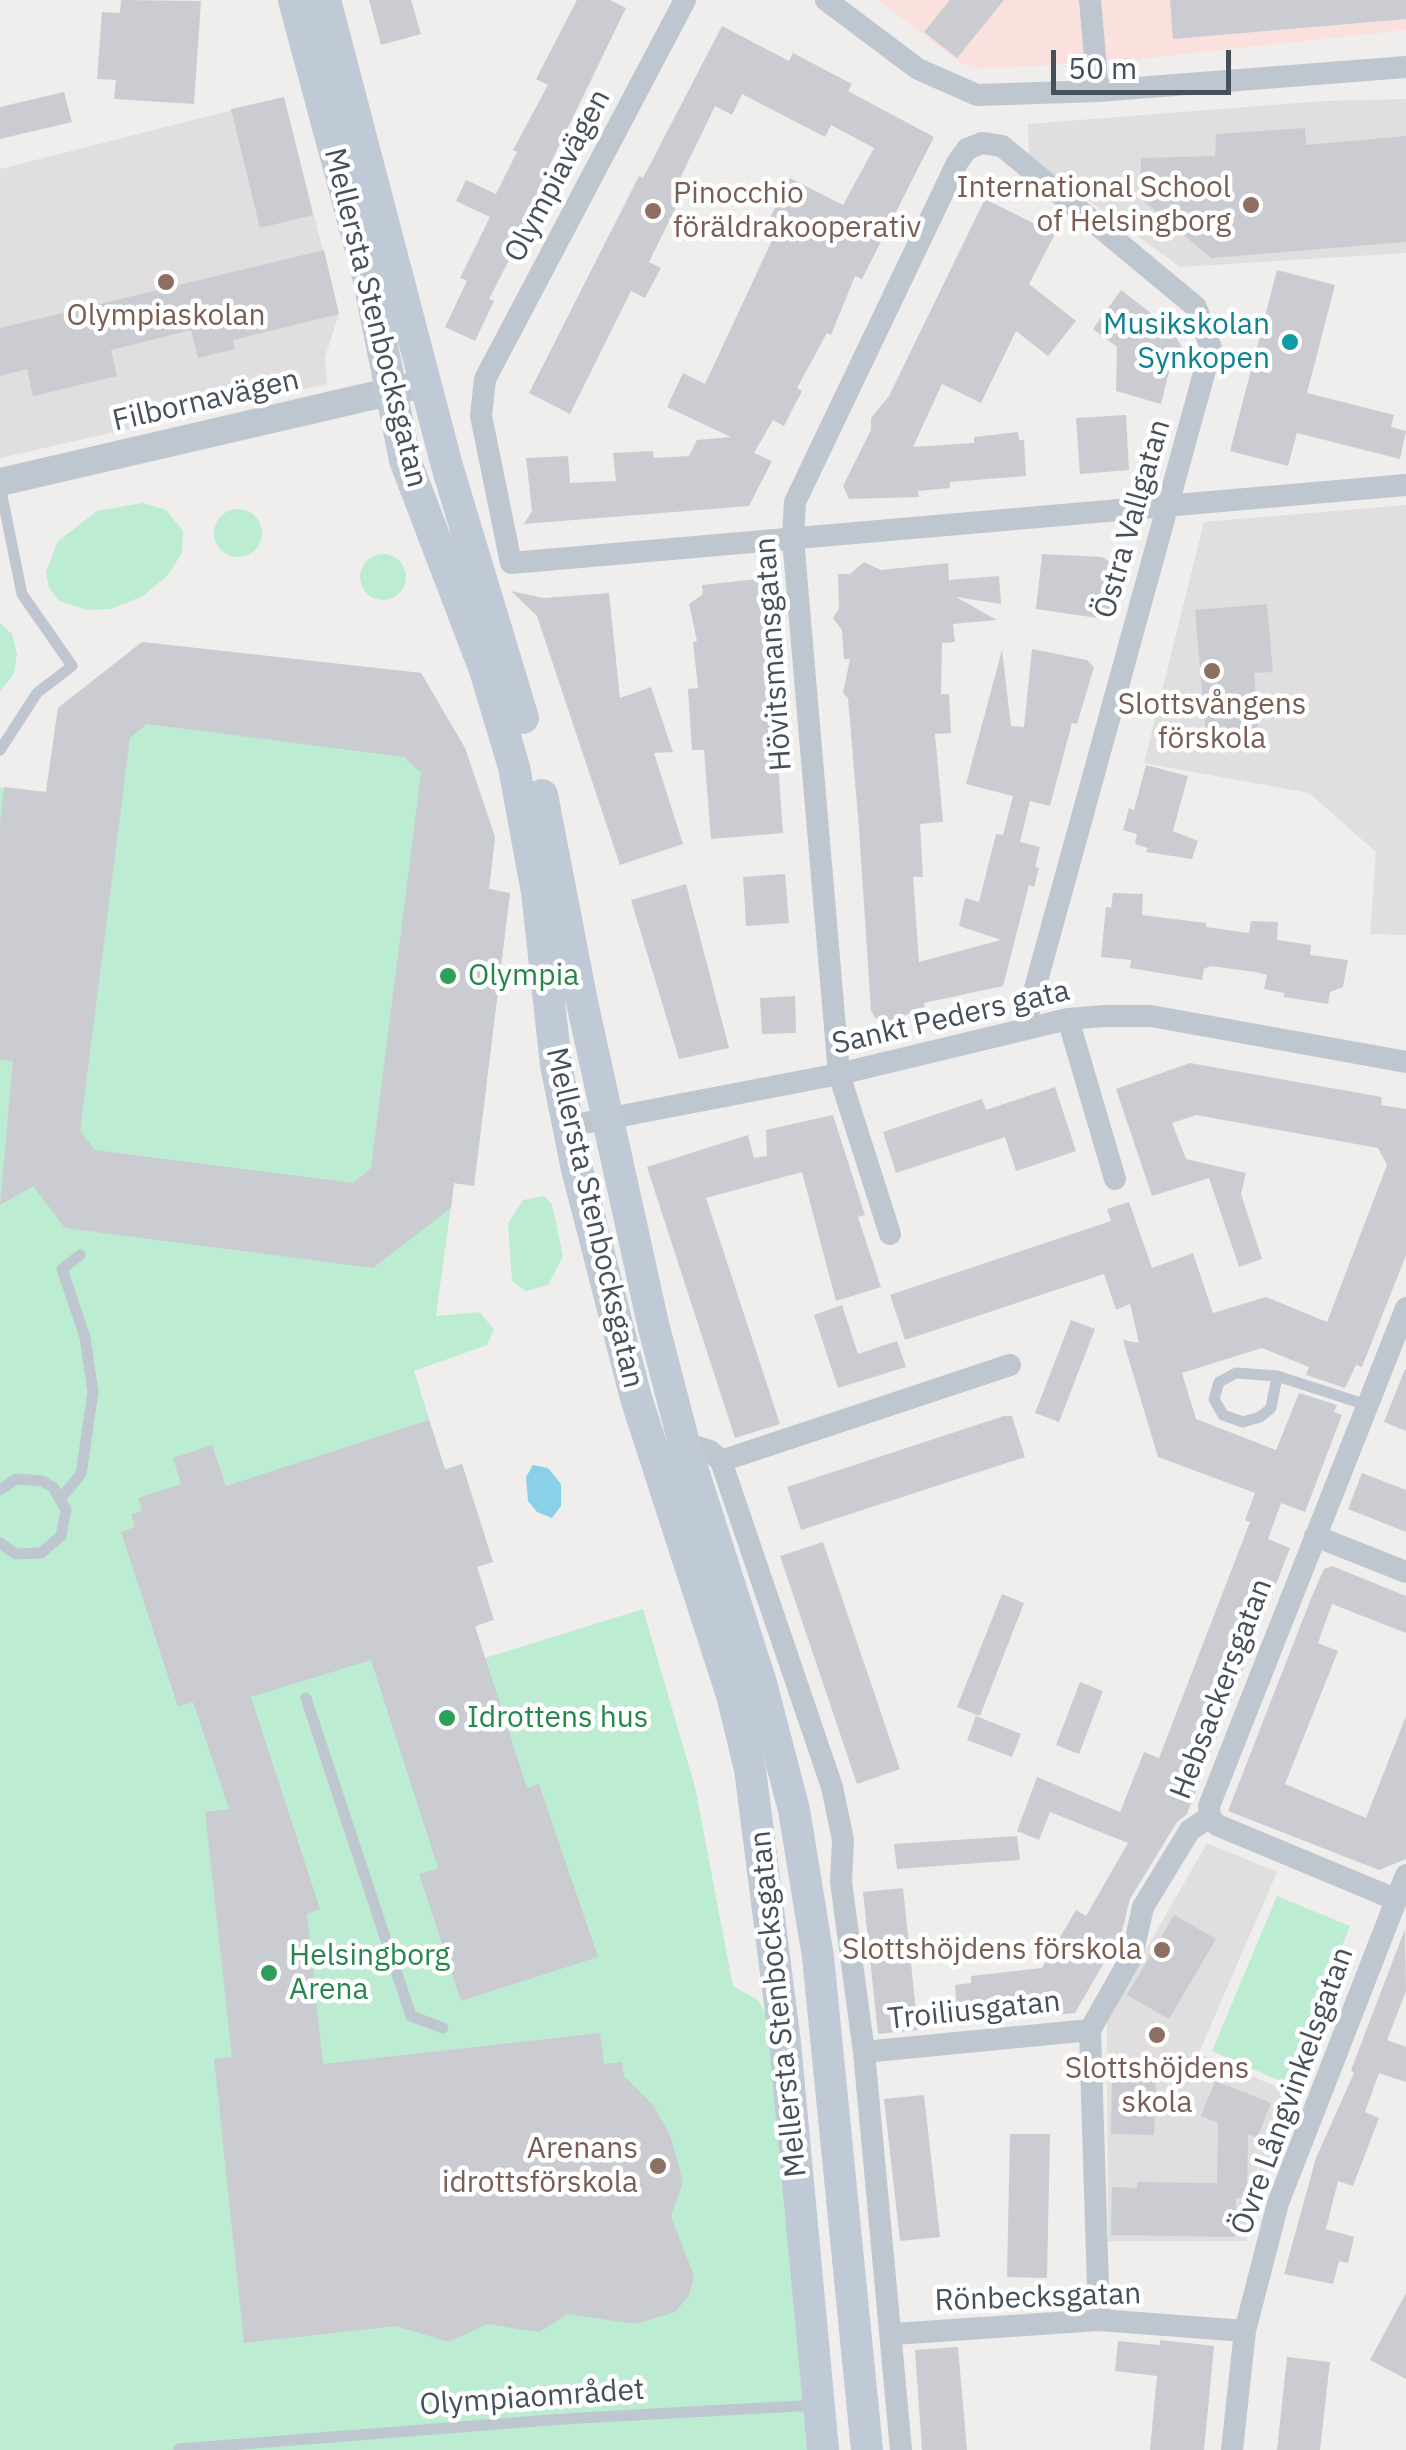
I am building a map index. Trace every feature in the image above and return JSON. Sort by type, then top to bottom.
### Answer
[{"type":"main road","name":"Mellersta Stenbocksgatan","points":[[294,0],[368,276],[388,392],[406,460],[491,688],[514,767],[536,892],[556,1065],[569,1126],[636,1398],[732,1695],[752,1779],[785,2043],[823,2450]]},
{"type":"main road","name":"Mellersta Stenbocksgatan","points":[[325,0],[426,383],[531,747],[608,1118],[684,1444],[761,1683],[806,1873],[845,2204],[868,2450]]},
{"type":"street","name":"Olympiavägen","points":[[685,0],[485,379],[481,416],[511,563],[793,538]]},
{"type":"street","points":[[826,0],[918,70],[957,90],[1009,96],[1098,92],[1406,67]]},
{"type":"street","points":[[1090,0],[1098,92]]},
{"type":"street","name":"Östra Vallgatan","points":[[967,149],[982,143],[1002,146],[1196,306],[1211,348],[1024,1028]]},
{"type":"street","name":"Hövitsmansgatan","points":[[890,1234],[839,1074],[793,538],[795,502],[967,149]]},
{"type":"street","name":"Filbornavägen","points":[[0,484],[426,383]]},
{"type":"street","points":[[793,538],[1406,484]]},
{"type":"street","name":"Sankt Peders gata","points":[[569,1126],[839,1074],[1068,1019],[1151,1016],[1406,1062]]},
{"type":"street","points":[[1068,1019],[1115,1180]]},
{"type":"street","name":"Hebsackersgatan","points":[[1090,2030],[1132,1956],[1143,1907],[1190,1830],[1210,1817],[1208,1806],[1406,1308]]},
{"type":"street","points":[[721,1461],[1010,1365]]},
{"type":"street","points":[[684,1444],[710,1451],[721,1461],[832,1787],[842,1840],[841,1882],[864,2052],[894,2334],[902,2450]]},
{"type":"street","points":[[1314,1536],[1406,1572]]},
{"type":"street","points":[[1210,1817],[1217,1825],[1396,1900]]},
{"type":"street","name":"Övre Långvinkelsgatan","points":[[1232,2450],[1245,2331],[1286,2182],[1406,1875]]},
{"type":"street","points":[[1090,2030],[1099,2320]]},
{"type":"street","name":"Troiliusgatan","points":[[864,2052],[1090,2030]]},
{"type":"street","name":"Rönbecksgatan","points":[[894,2334],[1099,2320],[1245,2331]]},
{"type":"lane","points":[[0,484],[22,594],[72,666],[36,693],[0,750]]},
{"type":"lane","points":[[62,1498],[81,1474],[93,1392],[85,1337],[62,1270],[80,1255]]},
{"type":"lane","points":[[1277,1376],[1271,1408],[1260,1417],[1243,1422],[1223,1415],[1214,1400],[1219,1382],[1236,1373],[1277,1376],[1367,1405]]},
{"type":"lane","points":[[0,1490],[29,1478],[42,1480],[62,1498],[65,1529],[52,1546],[28,1555],[0,1544]]},
{"type":"lane","points":[[306,1698],[411,2016],[443,2028]]},
{"type":"lane","name":"Olympiaområdet","points":[[179,2449],[820,2405]]},
{"type":"shaded area","points":[[878,0],[1406,0],[1406,30],[1131,60],[977,69],[959,62]]},
{"type":"shaded area","name":"Olympiaskolan","points":[[284,97],[339,314],[325,357],[327,384],[0,458],[0,169]]},
{"type":"shaded area","name":"International School of Helsingborg","points":[[1406,99],[1406,253],[1180,267],[1029,157],[1028,124],[1324,101]]},
{"type":"shaded area","points":[[1406,505],[1406,935],[1370,934],[1376,852],[1309,793],[1144,763],[1204,522]]},
{"type":"shaded area","name":"Slottshöjdens skola","points":[[1207,1843],[1277,1872],[1199,2053],[1293,2094],[1246,2241],[1108,2241],[1107,2017]]},
{"type":"green space","points":[[143,503],[166,510],[183,531],[182,553],[168,575],[143,596],[111,609],[87,610],[59,601],[49,588],[46,572],[58,541],[97,511]]},
{"type":"green space","points":[[238,509],[255,516],[262,533],[255,550],[238,557],[221,550],[214,533],[221,516]]},
{"type":"green space","points":[[383,554],[399,561],[406,577],[399,593],[383,600],[367,593],[360,577],[367,561]]},
{"type":"green space","points":[[0,623],[12,634],[17,654],[14,674],[0,691]]},
{"type":"green space","points":[[142,642],[421,673],[465,748],[495,837],[489,889],[510,893],[474,1186],[454,1183],[436,1316],[480,1312],[494,1330],[487,1345],[414,1371],[445,1469],[462,1464],[493,1562],[477,1567],[493,1618],[475,1627],[485,1658],[643,1609],[695,1787],[733,1986],[758,2000],[767,2016],[807,2450],[0,2450],[0,788],[46,792],[58,708]]},
{"type":"green space","points":[[544,1196],[552,1204],[563,1256],[548,1285],[526,1291],[512,1281],[508,1224],[523,1200]]},
{"type":"green space","points":[[1277,1896],[1350,1926],[1287,2084],[1212,2051]]},
{"type":"water","points":[[533,1465],[548,1468],[561,1484],[561,1506],[552,1518],[537,1512],[528,1501],[526,1477]]},
{"type":"building","points":[[121,0],[201,1],[194,104],[114,99],[116,80],[97,79],[102,12],[120,13]]},
{"type":"building","points":[[369,0],[411,0],[421,34],[381,45]]},
{"type":"building","points":[[577,0],[610,0],[626,8],[537,191],[543,194],[489,299],[494,301],[475,341],[445,327],[467,281],[460,278],[490,217],[456,201],[466,180],[496,194],[517,152],[513,150],[548,85],[536,79]]},
{"type":"building","points":[[950,0],[1004,0],[957,58],[924,32]]},
{"type":"building","points":[[1170,0],[1406,0],[1406,19],[1173,39]]},
{"type":"building","points":[[722,26],[789,61],[793,53],[852,84],[848,91],[934,137],[862,279],[855,276],[831,335],[827,333],[797,388],[802,391],[784,426],[773,420],[754,453],[772,461],[749,506],[524,524],[532,511],[526,458],[568,456],[570,483],[616,481],[613,453],[653,451],[654,458],[689,456],[697,440],[731,437],[667,407],[683,373],[705,384],[775,234],[764,229],[790,178],[843,205],[874,148],[831,125],[825,137],[742,94],[732,115],[715,106],[673,193],[681,197],[649,262],[661,268],[645,298],[631,291],[570,414],[529,393],[639,176],[643,178]]},
{"type":"building","points":[[64,92],[72,122],[0,139],[0,107]]},
{"type":"building","points":[[284,97],[313,215],[260,228],[231,109]]},
{"type":"building","points":[[1305,128],[1306,145],[1406,136],[1406,242],[1211,258],[1140,198],[1141,158],[1215,156],[1216,134]]},
{"type":"building","points":[[985,199],[1055,234],[1029,284],[1076,321],[1048,356],[1016,331],[981,403],[942,384],[913,447],[974,443],[974,437],[1018,432],[1019,440],[1024,440],[1026,476],[950,482],[950,488],[918,491],[919,497],[849,499],[843,486],[871,430],[871,418],[889,396]]},
{"type":"building","points":[[324,250],[339,314],[233,340],[235,349],[198,358],[191,330],[111,350],[117,376],[33,396],[27,369],[0,376],[0,328]]},
{"type":"building","name":"Musikskolan Synkopen","points":[[1277,270],[1335,285],[1307,393],[1394,415],[1391,427],[1406,431],[1400,459],[1297,433],[1288,466],[1230,451]]},
{"type":"building","points":[[1121,290],[1165,324],[1177,324],[1177,339],[1185,353],[1172,360],[1161,404],[1116,391],[1117,347],[1093,329]]},
{"type":"building","points":[[1126,415],[1129,470],[1080,474],[1076,418]]},
{"type":"building","points":[[1042,554],[1102,557],[1115,565],[1122,575],[1117,606],[1104,619],[1036,609]]},
{"type":"building","points":[[864,562],[881,570],[948,563],[949,580],[999,576],[1001,604],[956,597],[997,620],[953,624],[955,642],[942,643],[941,694],[949,694],[951,733],[935,734],[943,822],[920,824],[923,877],[913,877],[919,962],[1001,940],[959,926],[965,898],[979,902],[996,834],[1003,835],[1013,796],[966,784],[1002,650],[1011,726],[1024,727],[1032,649],[1087,660],[1094,667],[1077,724],[1072,723],[1050,806],[1030,801],[1020,842],[1040,847],[1035,867],[1039,868],[1034,887],[1029,885],[1003,986],[924,1003],[925,1008],[886,1022],[875,1018],[871,1010],[848,698],[843,693],[850,659],[844,659],[842,630],[833,618],[839,608],[838,574],[850,574]]},
{"type":"building","points":[[758,579],[762,626],[769,641],[764,646],[768,683],[772,682],[783,833],[711,839],[704,750],[692,750],[688,689],[698,688],[693,642],[697,641],[689,604],[703,594],[702,585]]},
{"type":"building","points":[[511,591],[544,598],[609,593],[620,698],[651,687],[673,752],[654,753],[683,844],[620,865],[537,616]]},
{"type":"building","points":[[1267,604],[1273,672],[1254,673],[1259,733],[1206,737],[1195,610]]},
{"type":"building","name":"Olympia","points":[[142,642],[421,673],[465,748],[495,837],[489,889],[510,893],[474,1186],[454,1183],[451,1208],[373,1268],[65,1228],[33,1186],[0,1205],[13,1061],[0,1060],[0,823],[4,787],[46,792],[58,708]],"holes":[[[147,724],[404,757],[421,773],[371,1168],[353,1183],[95,1150],[80,1131],[130,738]]]},
{"type":"building","points":[[1146,765],[1188,776],[1173,831],[1198,841],[1192,859],[1146,852],[1148,848],[1135,844],[1137,834],[1123,830],[1129,808],[1134,810]]},
{"type":"building","points":[[785,874],[789,923],[746,926],[743,877]]},
{"type":"building","points":[[686,884],[729,1048],[679,1059],[631,900]]},
{"type":"building","points":[[1113,893],[1143,894],[1142,915],[1206,923],[1206,927],[1249,933],[1251,921],[1278,922],[1277,940],[1311,945],[1310,955],[1348,960],[1343,987],[1330,992],[1328,1004],[1284,997],[1284,993],[1264,989],[1267,975],[1256,972],[1210,966],[1204,969],[1202,980],[1130,968],[1131,960],[1101,957],[1106,907],[1111,908]]},
{"type":"building","points":[[795,996],[796,1033],[762,1034],[760,998]]},
{"type":"building","points":[[1190,1063],[1382,1097],[1381,1105],[1406,1109],[1406,1255],[1362,1367],[1356,1365],[1345,1388],[1306,1375],[1309,1367],[1262,1348],[1182,1373],[1196,1419],[1276,1450],[1299,1393],[1337,1405],[1334,1412],[1342,1415],[1305,1512],[1281,1503],[1268,1539],[1290,1548],[1187,1814],[1177,1822],[1130,1899],[1122,1931],[1075,2013],[958,2024],[955,1985],[971,1983],[971,1976],[1042,1968],[1076,1910],[1086,1916],[1128,1843],[1050,1812],[1039,1840],[1017,1831],[1037,1777],[1120,1812],[1144,1752],[1159,1758],[1250,1522],[1245,1520],[1255,1493],[1158,1457],[1123,1340],[1139,1343],[1130,1304],[1116,1310],[1104,1274],[905,1340],[890,1295],[1111,1221],[1107,1209],[1129,1202],[1152,1268],[1193,1253],[1213,1313],[1266,1297],[1327,1322],[1387,1165],[1378,1148],[1196,1115],[1172,1123],[1186,1159],[1246,1173],[1241,1194],[1262,1259],[1239,1267],[1209,1178],[1152,1196],[1116,1089]]},
{"type":"building","points":[[1055,1087],[1076,1151],[1016,1171],[1005,1137],[896,1173],[883,1132],[982,1099],[986,1110]]},
{"type":"building","points":[[833,1115],[865,1215],[858,1217],[881,1287],[836,1301],[802,1172],[706,1198],[780,1424],[735,1438],[647,1167],[748,1135],[754,1158],[767,1156],[766,1130]]},
{"type":"building","points":[[842,1305],[858,1354],[897,1341],[906,1367],[838,1388],[814,1315]]},
{"type":"building","points":[[1071,1320],[1095,1329],[1059,1422],[1035,1413]]},
{"type":"building","points":[[1406,1369],[1406,1431],[1384,1422]]},
{"type":"building","points":[[1012,1416],[1025,1457],[801,1530],[787,1487]]},
{"type":"building","points":[[429,1420],[445,1470],[462,1464],[493,1562],[477,1567],[494,1620],[475,1626],[527,1788],[539,1784],[598,1957],[461,2001],[419,1874],[438,1868],[371,1660],[251,1697],[320,1909],[307,1914],[323,2064],[600,2033],[604,2064],[622,2062],[624,2076],[653,2105],[670,2135],[683,2182],[671,2216],[694,2276],[689,2296],[675,2312],[636,2324],[568,2314],[539,2332],[487,2324],[449,2342],[396,2326],[244,2343],[214,2059],[232,2057],[205,1812],[229,1809],[193,1702],[178,1707],[121,1532],[135,1527],[131,1514],[142,1511],[138,1498],[181,1484],[173,1458],[212,1445],[226,1486]]},
{"type":"building","points":[[1362,1473],[1406,1490],[1406,1532],[1348,1509]]},
{"type":"building","points":[[823,1542],[900,1769],[857,1784],[780,1556]]},
{"type":"building","points":[[1332,1566],[1406,1596],[1406,1633],[1332,1604],[1318,1643],[1338,1651],[1285,1784],[1366,1818],[1406,1716],[1406,1859],[1379,1870],[1228,1811],[1312,1596],[1324,1569]]},
{"type":"building","points":[[1002,1594],[1024,1603],[980,1716],[957,1707]]},
{"type":"building","points":[[1080,1682],[1103,1691],[1079,1754],[1056,1745]]},
{"type":"building","points":[[976,1716],[1021,1734],[1012,1757],[967,1740]]},
{"type":"building","points":[[1017,1836],[1020,1860],[897,1869],[894,1844]]},
{"type":"building","points":[[903,1888],[918,2030],[878,2034],[863,1892]]},
{"type":"building","points":[[1174,1915],[1216,1939],[1169,2019],[1127,1995]]},
{"type":"building","points":[[1405,1929],[1406,1991],[1387,2040],[1406,2047],[1406,2082],[1379,2073],[1365,2112],[1379,2118],[1353,2186],[1338,2181],[1326,2229],[1354,2237],[1348,2263],[1339,2261],[1333,2284],[1284,2274],[1316,2158],[1354,2073],[1351,2070]]},
{"type":"building","points":[[1112,2080],[1156,2081],[1154,2135],[1111,2134]]},
{"type":"building","points":[[1215,2081],[1271,2103],[1257,2138],[1248,2134],[1247,2198],[1236,2198],[1235,2237],[1111,2235],[1112,2187],[1137,2188],[1137,2182],[1217,2183],[1218,2123],[1201,2116]]},
{"type":"building","points":[[924,2095],[940,2237],[900,2241],[884,2099]]},
{"type":"building","points":[[1010,2134],[1050,2134],[1047,2278],[1007,2277]]},
{"type":"building","points":[[1406,2293],[1406,2379],[1370,2360]]},
{"type":"building","points":[[1160,2340],[1214,2346],[1204,2450],[1150,2450],[1157,2376],[1115,2371],[1118,2341],[1160,2345]]},
{"type":"building","points":[[958,2347],[967,2450],[922,2450],[915,2350]]},
{"type":"building","points":[[1287,2357],[1330,2362],[1320,2450],[1277,2450]]},
{"type":"place","name":"International School of Helsingborg","points":[[1251,205]]},
{"type":"place","name":"Pinocchio föräldrakooperativ","points":[[653,211]]},
{"type":"place","name":"Olympiaskolan","points":[[166,282]]},
{"type":"place","name":"Musikskolan Synkopen","points":[[1290,342]]},
{"type":"place","name":"Slottsvångens förskola","points":[[1212,671]]},
{"type":"place","name":"Olympia","points":[[448,976]]},
{"type":"place","name":"Idrottens hus","points":[[447,1718]]},
{"type":"place","name":"Slottshöjdens förskola","points":[[1162,1950]]},
{"type":"place","name":"Helsingborg Arena","points":[[269,1973]]},
{"type":"place","name":"Slottshöjdens skola","points":[[1157,2035]]},
{"type":"place","name":"Arenans idrottsförskola","points":[[658,2166]]}]
